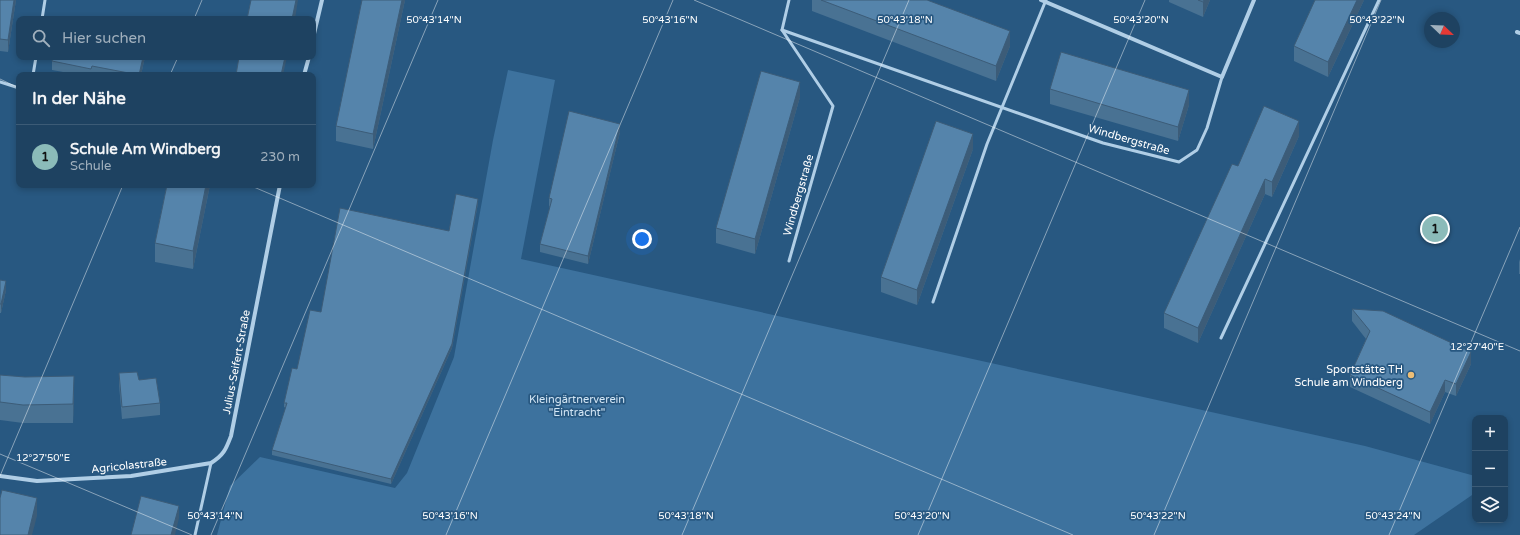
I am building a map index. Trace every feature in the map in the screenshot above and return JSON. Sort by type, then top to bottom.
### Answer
[{"type":"street","points":[[316,25],[322,0]]},
{"type":"street","points":[[1045,0],[1222,76],[1254,0]]},
{"type":"street","points":[[305,72],[308,60]]},
{"type":"street","name":"Julius-Seifert-Straße","points":[[211,463],[220,458],[225,450],[230,436],[279,188]]},
{"type":"street","name":"Agricolastraße","points":[[0,476],[36,481],[131,476],[211,463]]},
{"type":"lane","points":[[42,16],[44,0]]},
{"type":"lane","points":[[782,30],[789,0]]},
{"type":"lane","points":[[933,302],[987,144],[1045,0]]},
{"type":"lane","points":[[1221,338],[1379,0]]},
{"type":"lane","name":"Windbergstraße","points":[[782,30],[1104,143],[1179,162],[1197,150],[1207,128],[1222,76]]},
{"type":"lane","name":"Windbergstraße","points":[[782,30],[833,106],[789,262]]},
{"type":"lane","points":[[34,72],[36,60]]},
{"type":"lane","points":[[0,82],[16,87]]},
{"type":"lane","points":[[195,535],[211,463]]},
{"type":"green space","name":"Kleingärtnerverein \"Eintracht\"","points":[[508,70],[555,80],[521,259],[1365,446],[1472,475],[1472,495],[1414,535],[217,535],[230,486],[260,457],[395,488],[407,473],[454,357],[493,140]]},
{"type":"building","points":[[0,0],[14,0],[8,40],[0,39]]},
{"type":"building","points":[[251,0],[296,0],[293,16],[248,16]]},
{"type":"building","points":[[362,0],[402,0],[373,134],[336,126]]},
{"type":"building","points":[[821,0],[927,0],[1010,31],[996,66]]},
{"type":"building","points":[[1315,0],[1357,0],[1328,62],[1294,46]]},
{"type":"building","points":[[1061,52],[1189,90],[1178,127],[1050,89]]},
{"type":"building","points":[[142,60],[140,72],[123,72],[92,66],[91,69],[52,61]]},
{"type":"building","points":[[238,60],[284,60],[282,72],[236,72]]},
{"type":"building","points":[[761,71],[800,82],[755,239],[716,228]]},
{"type":"building","points":[[1264,106],[1299,121],[1272,182],[1265,179],[1198,328],[1164,313],[1232,164],[1238,166]]},
{"type":"building","points":[[569,111],[620,124],[588,256],[540,244],[552,199],[549,198]]},
{"type":"building","points":[[936,121],[973,134],[917,290],[881,277]]},
{"type":"building","points":[[166,188],[205,188],[193,251],[155,243]]},
{"type":"building","points":[[456,194],[478,199],[452,344],[391,479],[272,450],[287,403],[284,403],[292,368],[297,369],[310,310],[321,312],[340,208],[449,231]]},
{"type":"building","points":[[0,280],[6,281],[1,304],[0,304]]},
{"type":"building","name":"Sportstätte TH Schule am Windberg","points":[[1352,309],[1383,311],[1471,352],[1456,384],[1445,380],[1430,412],[1350,375],[1370,331]]},
{"type":"building","points":[[137,372],[139,380],[156,378],[160,403],[122,407],[119,373]]},
{"type":"building","points":[[0,375],[25,377],[74,376],[73,404],[23,405],[0,402]]},
{"type":"building","points":[[2,490],[37,498],[28,535],[0,535],[0,498]]},
{"type":"building","points":[[141,496],[179,506],[171,535],[131,535]]},
{"type":"place","name":"Schule Am Windberg","points":[[1435,229]]},
{"type":"place","name":"Sportstätte TH Schule am Windberg","points":[[1411,375]]}]
